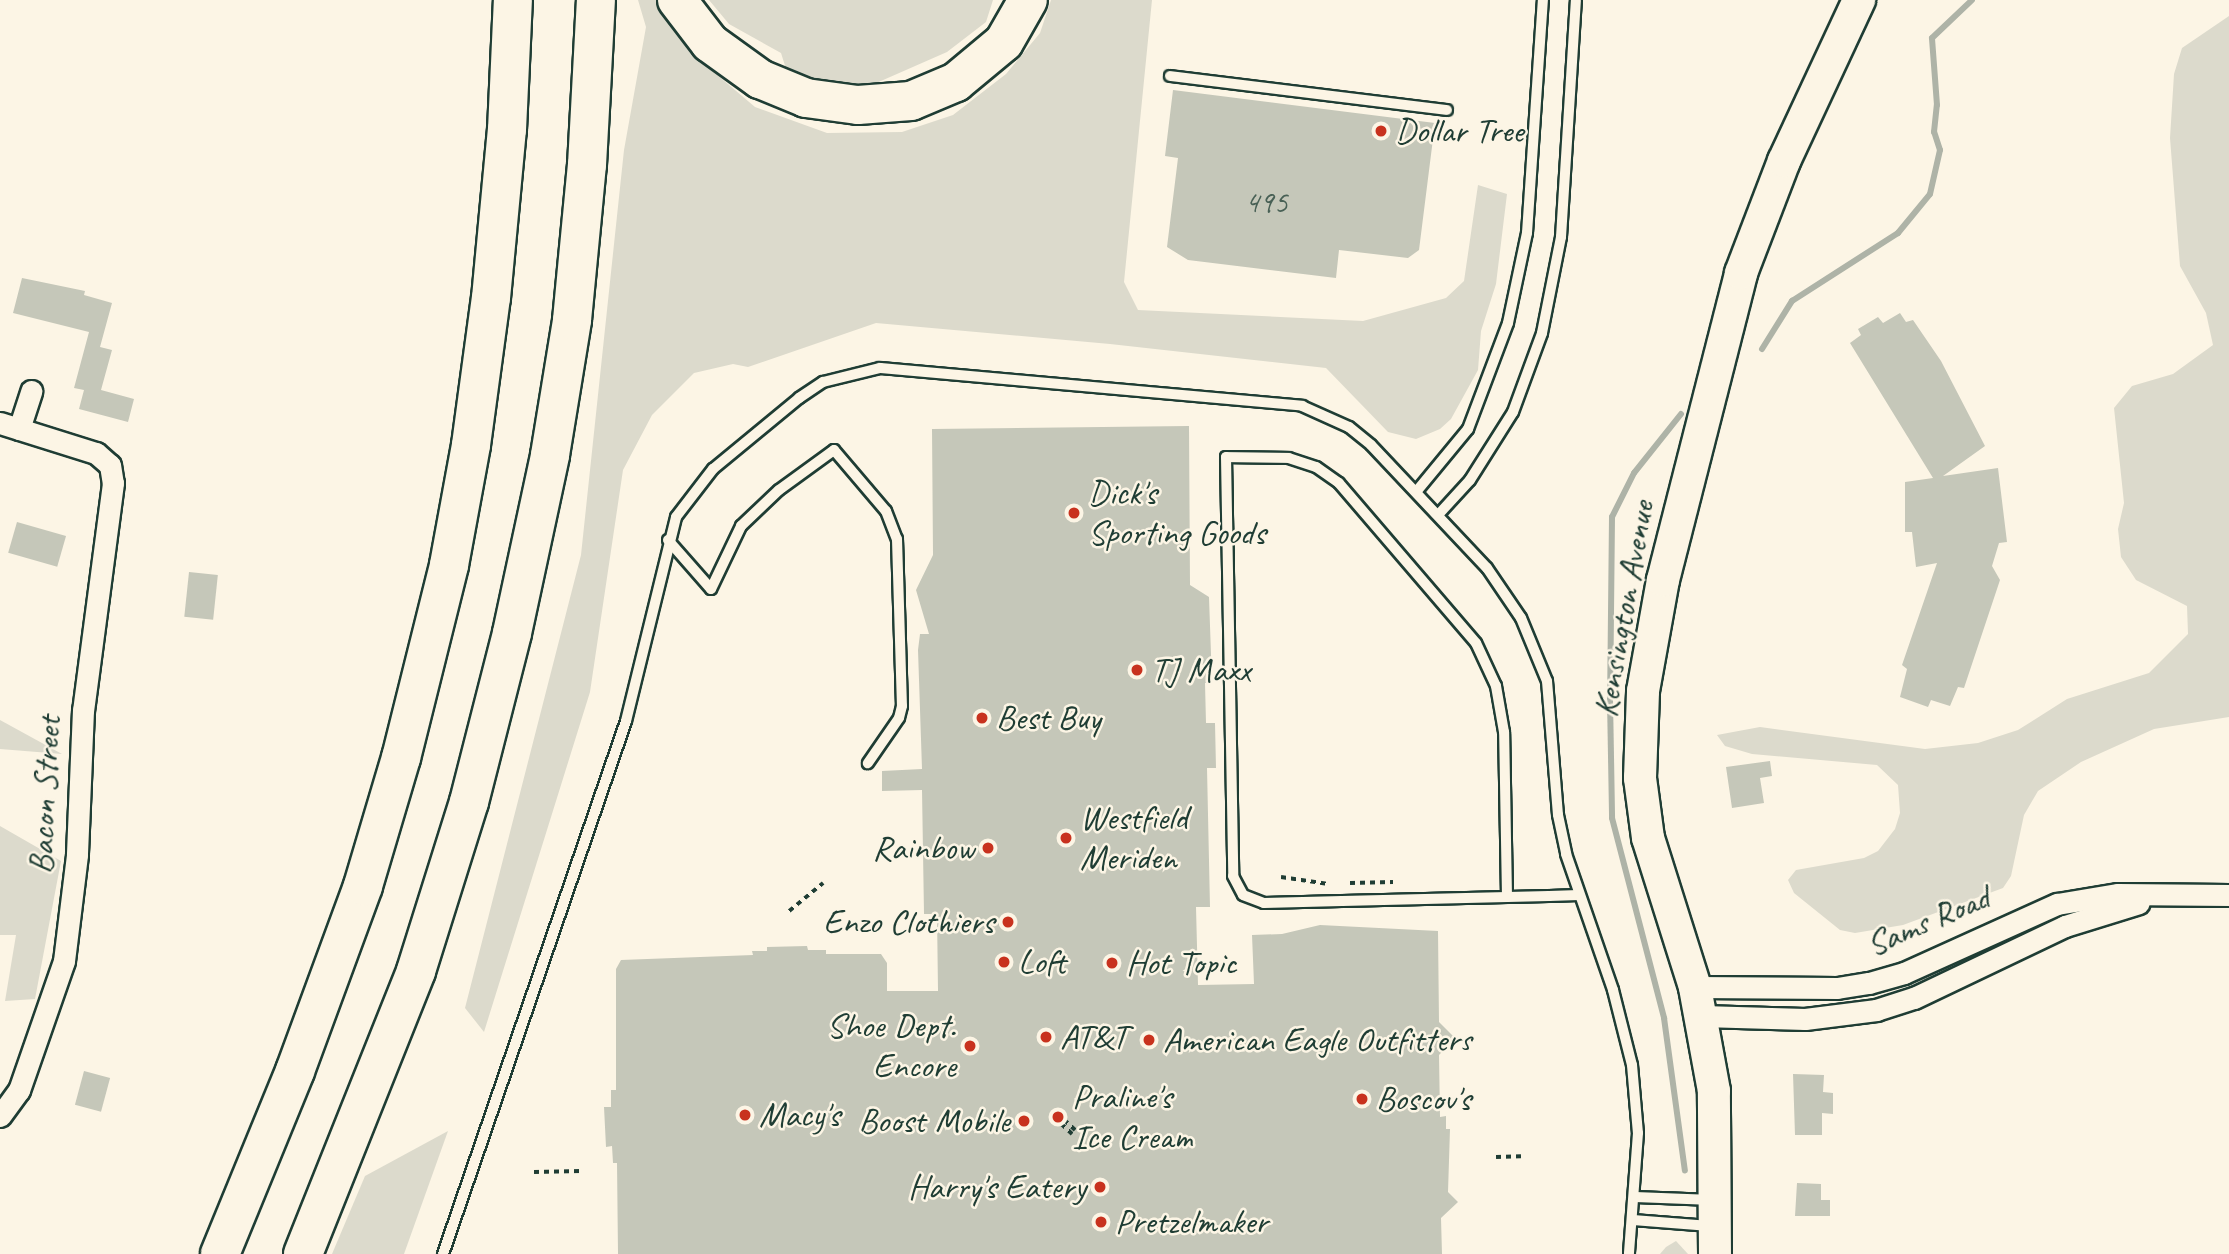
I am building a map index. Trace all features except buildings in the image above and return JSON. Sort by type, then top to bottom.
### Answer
[{"type":"highway","points":[[220,1254],[295,1071],[366,876],[449,565],[491,298],[507,130],[513,0]]},
{"type":"highway","points":[[303,1254],[420,958],[468,802],[512,633],[550,455],[572,320],[589,142],[596,0]]},
{"type":"highway","points":[[677,0],[710,43],[760,79],[806,98],[858,105],[920,99],[965,77],[1004,42],[1028,0]]},
{"type":"main road","name":"Kensington Avenue","points":[[1716,1227],[1714,1091],[1699,1002],[1646,824],[1639,733],[1650,641],[1741,273],[1784,161],[1859,0]]},
{"type":"street","points":[[10,426],[31,391]]},
{"type":"street","name":"Bacon Street","points":[[0,1116],[19,1090],[64,961],[77,855],[83,710],[113,483],[110,465],[96,453],[10,426]]},
{"type":"street","name":"Sams Road","points":[[1699,1002],[1805,1018],[1876,1010],[1914,998],[2065,926],[2184,893]]},
{"type":"street","name":"Sams Road","points":[[1699,1002],[1732,984],[1837,988],[1869,983],[1904,972],[2057,904],[2087,897],[2184,893],[2229,895]]},
{"type":"lane","points":[[1416,492],[1468,429],[1508,323],[1527,233],[1543,0]]},
{"type":"lane","points":[[1438,515],[1470,480],[1513,412],[1542,333],[1561,237],[1576,0]]},
{"type":"lane","points":[[1170,76],[1447,110]]},
{"type":"lane","points":[[443,1254],[626,721],[668,540],[691,492],[788,407],[823,383],[880,368],[1302,406],[1349,427],[1438,515],[1504,590],[1536,648],[1552,718],[1558,814],[1579,895],[1613,990],[1632,1065],[1637,1097],[1635,1197],[1629,1254]]},
{"type":"lane","points":[[668,540],[711,589],[741,526],[779,491],[834,450],[886,511],[897,539],[902,706],[899,718],[868,764]]},
{"type":"lane","points":[[1507,897],[1504,732],[1496,686],[1476,643],[1339,483],[1315,467],[1289,458],[1226,457],[1233,876],[1243,895],[1264,903],[1507,897],[1579,895]]},
{"type":"lane","points":[[1635,1197],[1716,1227]]},
{"type":"lane","points":[[1633,1220],[1716,1227]]},
{"type":"path","points":[[1281,877],[1328,884]]},
{"type":"path","points":[[1350,883],[1393,882]]},
{"type":"path","points":[[789,911],[823,883]]},
{"type":"path","points":[[1055,1115],[1073,1132]]},
{"type":"path","points":[[1496,1157],[1521,1156]]},
{"type":"path","points":[[534,1172],[581,1171]]},
{"type":"shaded area","points":[[638,0],[660,0],[689,51],[755,107],[827,133],[902,132],[953,115],[1006,74],[1040,33],[1051,0],[1152,0],[1124,282],[1138,310],[1363,321],[1446,298],[1464,281],[1478,185],[1507,194],[1496,284],[1481,331],[1478,370],[1451,419],[1440,429],[1416,439],[1388,432],[1326,368],[1110,344],[876,323],[748,367],[733,364],[694,373],[652,415],[623,470],[590,692],[484,1032],[465,1008],[581,555],[624,150],[646,27]]},
{"type":"shaded area","points":[[709,0],[993,0],[986,22],[947,52],[865,88],[787,72],[781,53],[729,24]]},
{"type":"shaded area","points":[[2229,16],[2229,717],[2154,729],[2081,762],[2038,791],[2024,815],[2011,876],[2003,888],[1903,925],[1855,933],[1840,930],[1794,893],[1788,880],[1796,870],[1864,858],[1878,851],[1895,829],[1900,813],[1898,785],[1877,765],[1752,754],[1725,746],[1717,735],[1760,727],[1925,749],[1978,743],[2018,730],[2067,699],[2149,673],[2188,634],[2187,606],[2136,580],[2121,557],[2118,529],[2124,503],[2114,408],[2132,386],[2173,374],[2213,345],[2206,313],[2180,266],[2170,138],[2174,74],[2182,48]]},
{"type":"shaded area","points":[[0,720],[62,754],[0,749]]},
{"type":"shaded area","points":[[0,826],[61,861],[35,999],[5,1001],[16,935],[0,935]]},
{"type":"shaded area","points":[[448,1131],[404,1254],[332,1254],[365,1176]]},
{"type":"shaded area","points":[[1676,1241],[1688,1254],[1660,1254],[1666,1247]]},
{"type":"waterway","points":[[1762,349],[1792,301],[1898,233],[1930,194],[1940,150],[1934,132],[1937,105],[1932,38],[1972,0]]},
{"type":"waterway","points":[[1681,414],[1634,473],[1612,517],[1610,699],[1612,818],[1664,1018],[1685,1171]]},
{"type":"place","name":"Dollar Tree","points":[[1381,131]]},
{"type":"place","name":"Dick's Sporting Goods","points":[[1074,513]]},
{"type":"place","name":"TJ Maxx","points":[[1137,670]]},
{"type":"place","name":"Best Buy","points":[[982,718]]},
{"type":"place","name":"Westfield Meriden","points":[[1066,838]]},
{"type":"place","name":"Rainbow","points":[[988,848]]},
{"type":"place","name":"Enzo Clothiers","points":[[1008,922]]},
{"type":"place","name":"Loft","points":[[1004,962]]},
{"type":"place","name":"Hot Topic","points":[[1112,963]]},
{"type":"place","name":"AT&T","points":[[1046,1037]]},
{"type":"place","name":"American Eagle Outfitters","points":[[1149,1040]]},
{"type":"place","name":"Shoe Dept. Encore","points":[[970,1046]]},
{"type":"place","name":"Boscov's","points":[[1362,1099]]},
{"type":"place","name":"Macy's","points":[[745,1115]]},
{"type":"place","name":"Praline's Ice Cream","points":[[1058,1117]]},
{"type":"place","name":"Boost Mobile","points":[[1024,1121]]},
{"type":"place","name":"Harry's Eatery","points":[[1100,1187]]},
{"type":"place","name":"Pretzelmaker","points":[[1101,1222]]}]
